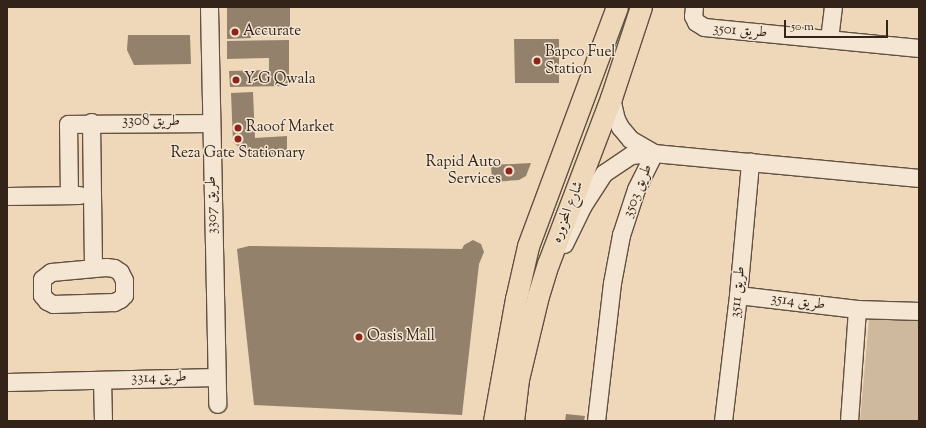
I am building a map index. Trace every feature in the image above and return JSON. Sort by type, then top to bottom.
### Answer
[{"type":"main road","name":"شارع المحزوره","points":[[493,415],[528,246],[617,7]]},
{"type":"main road","name":"شارع المحزوره","points":[[513,421],[518,379],[538,296],[548,264],[611,98],[640,7]]},
{"type":"street","name":"طريق 3307","points":[[209,7],[210,123],[217,404]]},
{"type":"street","name":"طريق 3501","points":[[694,7],[693,16],[696,22],[704,27],[919,48]]},
{"type":"street","points":[[829,39],[833,7]]},
{"type":"street","points":[[611,98],[616,119],[620,127],[630,138],[654,153]]},
{"type":"street","name":"طريق 3308","points":[[69,195],[68,124],[91,122],[210,123]]},
{"type":"street","points":[[91,122],[92,268]]},
{"type":"street","points":[[548,264],[564,244],[593,189],[604,173],[631,155],[654,153]]},
{"type":"street","name":"طريق 3503","points":[[596,421],[612,282],[621,235],[636,189],[654,153],[919,178]]},
{"type":"street","name":"طريق 3511","points":[[724,421],[738,295],[750,162]]},
{"type":"street","points":[[616,164],[624,163],[633,168],[637,178],[636,189]]},
{"type":"street","points":[[7,196],[92,195]]},
{"type":"street","name":"طريق 3514","points":[[738,295],[857,309],[919,311]]},
{"type":"street","points":[[849,421],[857,309]]},
{"type":"street","name":"طريق 3314","points":[[7,382],[216,377]]},
{"type":"street","points":[[102,380],[103,421]]},
{"type":"shaded area","points":[[870,309],[919,313],[919,421],[860,421]]},
{"type":"building","points":[[227,7],[290,7],[290,33],[251,34],[251,38],[227,39]]},
{"type":"building","points":[[128,35],[190,35],[191,64],[134,65],[127,50]]},
{"type":"building","name":"Bapco Fuel Station","points":[[514,39],[559,39],[559,83],[515,83]]},
{"type":"building","points":[[289,40],[289,86],[230,87],[229,71],[269,70],[269,58],[227,59],[227,41]]},
{"type":"building","points":[[253,92],[255,138],[287,136],[287,154],[249,156],[233,142],[231,93]]},
{"type":"building","name":"Rapid Auto Services","points":[[531,163],[526,176],[519,180],[492,182],[491,165]]},
{"type":"building","name":"Oasis Mall","points":[[473,240],[481,244],[484,252],[479,264],[462,415],[254,405],[237,249],[249,246],[462,249],[464,245]]},
{"type":"building","points":[[566,414],[585,416],[584,421],[565,421]]},
{"type":"place","name":"Accurate","points":[[235,32]]},
{"type":"place","name":"Bapco Fuel Station","points":[[537,61]]},
{"type":"place","name":"Y-G Qwala","points":[[236,80]]},
{"type":"place","name":"Raoof Market","points":[[238,128]]},
{"type":"place","name":"Reza Gate Stationary","points":[[238,139]]},
{"type":"place","name":"Rapid Auto Services","points":[[509,171]]},
{"type":"place","name":"Oasis Mall","points":[[359,337]]}]
